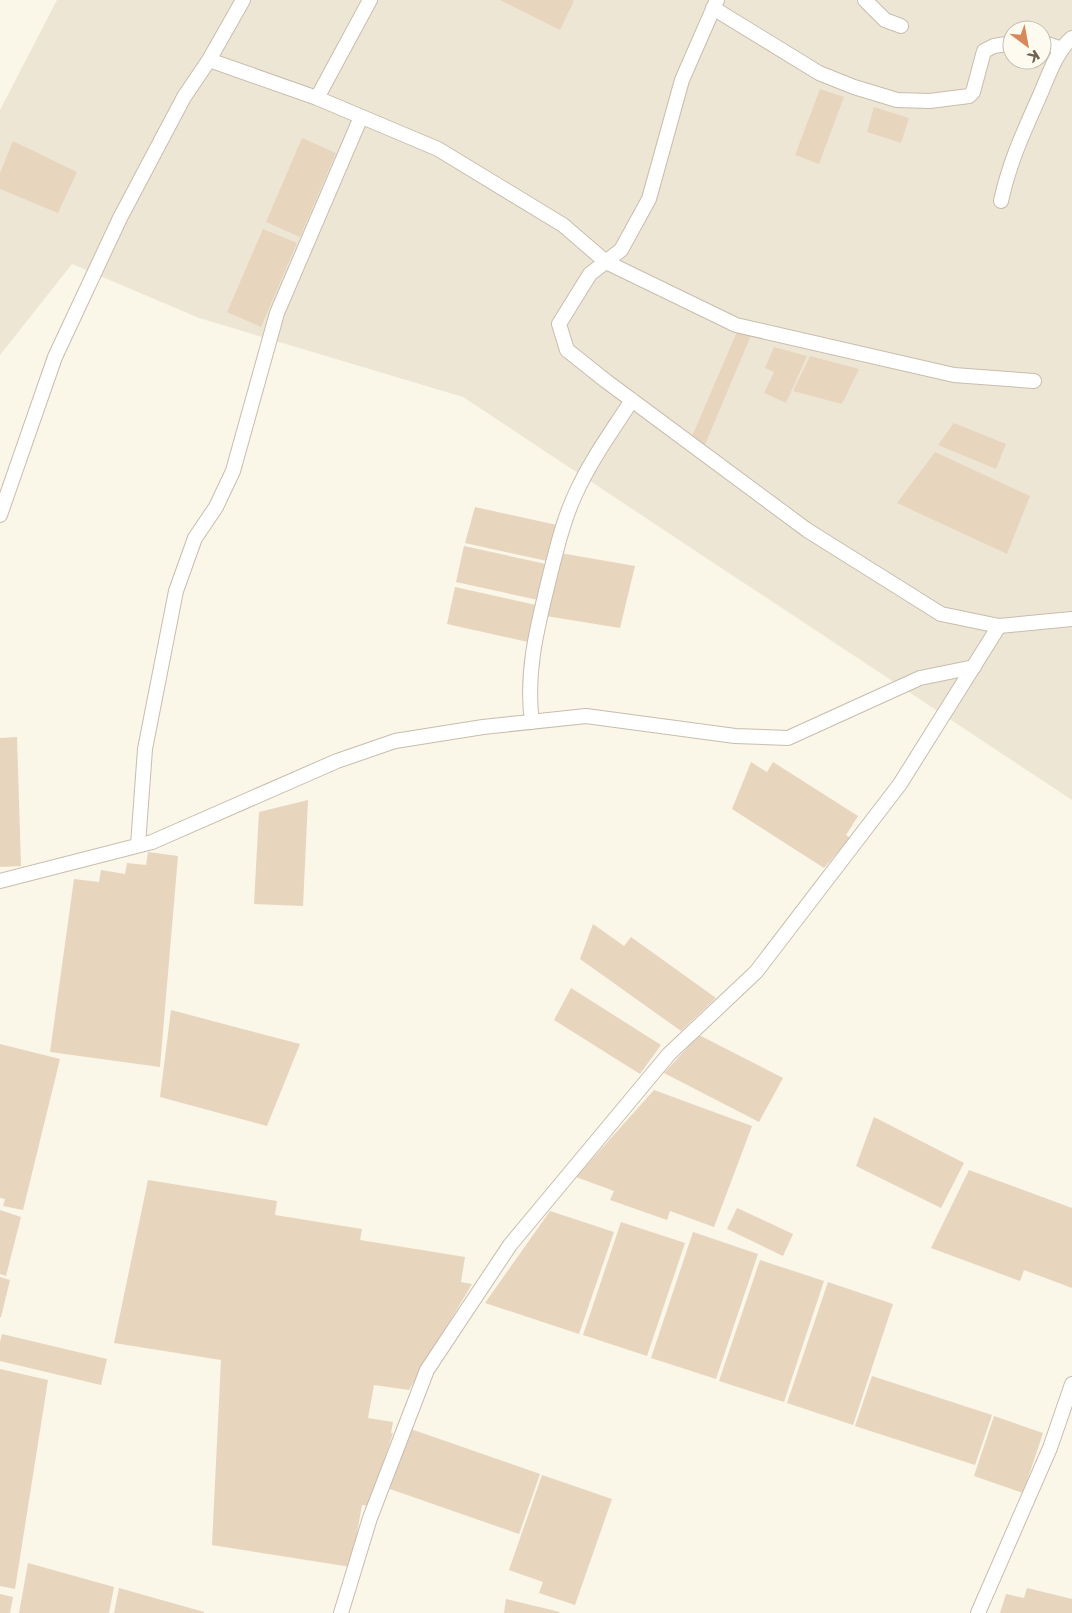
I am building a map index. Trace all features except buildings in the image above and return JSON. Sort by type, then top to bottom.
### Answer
[{"type":"street","points":[[0,514],[55,357],[120,218],[184,97],[209,60],[243,0]]},
{"type":"street","points":[[317,98],[370,0]]},
{"type":"street","points":[[865,0],[885,20],[901,26]]},
{"type":"street","points":[[1002,45],[984,51],[973,92],[969,96],[930,101],[896,100],[818,73],[715,4],[682,80],[649,199],[622,250],[590,274],[560,324],[567,350],[632,400],[807,530],[941,614],[999,626],[1072,619]]},
{"type":"street","points":[[1001,201],[1007,173],[1050,71],[1066,43],[1072,38]]},
{"type":"street","points":[[1052,46],[1062,49]]},
{"type":"street","points":[[209,60],[317,98],[438,150],[563,225],[606,262],[736,325],[954,375],[1034,381]]},
{"type":"street","points":[[138,845],[145,749],[176,591],[195,538],[216,507],[233,471],[277,313],[361,117]]},
{"type":"street","points":[[532,722],[530,703],[531,668],[538,626],[562,530],[586,473],[632,400]]},
{"type":"street","points":[[341,1613],[370,1518],[427,1370],[510,1245],[669,1054],[756,972],[900,784],[999,626]]},
{"type":"street","points":[[0,882],[152,842],[337,761],[395,741],[483,727],[586,716],[734,736],[788,738],[920,678],[974,667]]},
{"type":"street","points":[[978,1613],[1050,1448],[1072,1384]]},
{"type":"shaded area","points":[[57,0],[1072,0],[1072,800],[463,397],[199,318],[72,264],[0,355],[0,110]]}]
